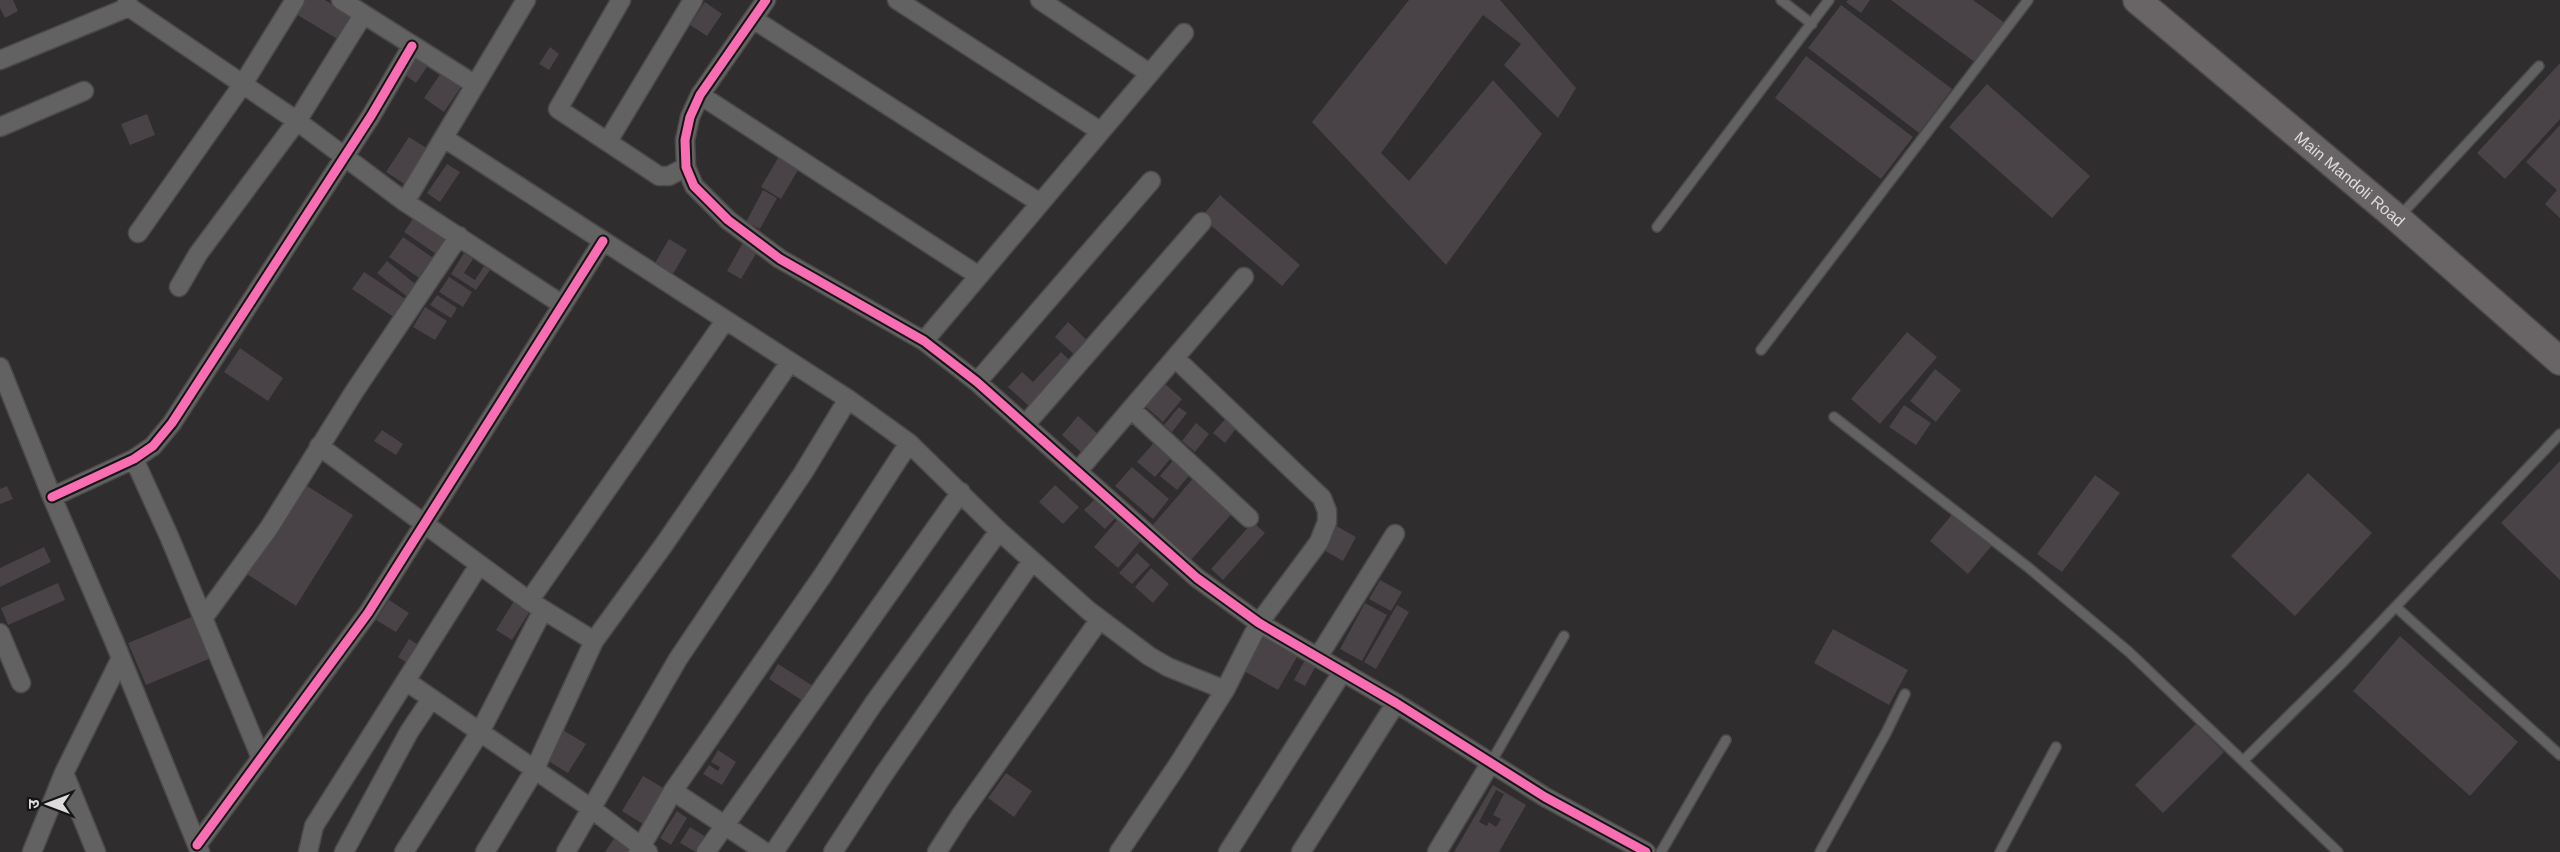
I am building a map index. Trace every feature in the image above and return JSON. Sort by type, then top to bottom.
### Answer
[{"type":"street","points":[[138,233],[243,84],[295,0]]},
{"type":"street","points":[[341,0],[474,84]]},
{"type":"street","points":[[621,0],[558,109],[659,176],[669,176],[686,166]]},
{"type":"street","points":[[608,141],[693,0]]},
{"type":"street","points":[[766,0],[700,95],[690,117],[685,140],[686,166],[694,186],[708,201],[728,220],[772,253],[830,290],[924,341],[976,382],[1197,578],[1259,624],[1396,703],[1545,797],[1646,852]]},
{"type":"street","points":[[897,0],[1100,131]]},
{"type":"street","points":[[1040,0],[1149,73]]},
{"type":"street","name":"Main Mandoli Road","points":[[2137,0],[2558,354]]},
{"type":"street","points":[[405,202],[444,138],[519,2]]},
{"type":"street","points":[[0,60],[128,3],[297,121],[405,202],[563,306]]},
{"type":"street","points":[[179,287],[198,254],[297,121],[363,15]]},
{"type":"street","points":[[753,19],[1040,203]]},
{"type":"street","points":[[924,341],[1184,33]]},
{"type":"street","points":[[52,497],[134,459],[153,446],[172,423],[344,157],[412,46]]},
{"type":"street","points":[[0,127],[84,91]]},
{"type":"street","points":[[700,95],[979,276]]},
{"type":"street","points":[[444,138],[848,399],[909,443],[999,531],[1100,619],[1168,667],[1225,690]]},
{"type":"street","points":[[976,382],[1151,181]]},
{"type":"street","points":[[1025,425],[1202,222]]},
{"type":"street","points":[[204,617],[269,528],[320,446],[459,236]]},
{"type":"street","points":[[199,848],[261,758],[368,613],[603,242]]},
{"type":"street","points":[[1077,472],[1244,277]]},
{"type":"street","points":[[404,852],[480,732],[536,606],[725,321]]},
{"type":"street","points":[[1119,852],[1225,690],[1259,624],[1319,542],[1327,522],[1327,511],[1322,498],[1175,358]]},
{"type":"street","points":[[484,852],[534,771],[594,641],[663,546],[790,362]]},
{"type":"street","points":[[0,367],[199,848]]},
{"type":"street","points":[[566,852],[678,659],[803,473],[848,399]]},
{"type":"street","points":[[1131,409],[1249,518]]},
{"type":"street","points":[[406,681],[592,809],[642,851],[673,791],[823,575],[909,443]]},
{"type":"street","points":[[320,446],[536,606],[594,641]]},
{"type":"street","points":[[134,459],[204,617],[261,758]]},
{"type":"street","points":[[706,852],[961,492]]},
{"type":"street","points":[[774,852],[874,703],[999,531]]},
{"type":"street","points":[[1318,657],[1395,534]]},
{"type":"street","points":[[833,852],[884,774],[1032,561]]},
{"type":"street","points":[[308,852],[314,826],[479,565]]},
{"type":"street","points":[[937,852],[1100,619]]},
{"type":"street","points":[[0,633],[21,683],[0,673]]},
{"type":"street","points":[[32,852],[64,773],[121,658]]},
{"type":"street","points":[[1228,852],[1343,671]]},
{"type":"street","points":[[344,852],[409,732],[430,699]]},
{"type":"street","points":[[1301,852],[1396,703]]},
{"type":"street","points":[[1437,852],[1490,764]]},
{"type":"street","points":[[64,773],[96,852]]},
{"type":"street","points":[[673,791],[765,852]]},
{"type":"lane","points":[[1781,0],[1812,24]]},
{"type":"lane","points":[[1657,227],[1829,0]]},
{"type":"lane","points":[[1761,350],[2028,0]]},
{"type":"lane","points":[[2397,219],[2539,66]]},
{"type":"lane","points":[[1834,417],[2048,583],[2129,652],[2338,852]]},
{"type":"lane","points":[[2243,761],[2396,607],[2560,434]]},
{"type":"lane","points":[[2396,607],[2560,756]]},
{"type":"lane","points":[[1490,764],[1564,636]]},
{"type":"lane","points":[[1820,852],[1905,694]]},
{"type":"lane","points":[[1661,852],[1726,740]]},
{"type":"lane","points":[[2000,852],[2056,747]]},
{"type":"building","points":[[0,0],[13,0],[18,11],[5,18],[0,8]]},
{"type":"building","points":[[304,0],[325,0],[353,17],[339,40],[296,14]]},
{"type":"building","points":[[1409,0],[1500,0],[1576,88],[1558,118],[1504,65],[1521,44],[1483,15],[1381,153],[1409,181],[1493,80],[1542,134],[1446,265],[1312,122]]},
{"type":"building","points":[[1848,0],[1870,0],[1861,13],[1846,2]]},
{"type":"building","points":[[1891,0],[1973,0],[2005,23],[1976,63]]},
{"type":"building","points":[[705,2],[722,14],[707,36],[690,25]]},
{"type":"building","points":[[1841,5],[1952,89],[1919,133],[1808,48]]},
{"type":"building","points":[[550,47],[559,54],[549,70],[539,64]]},
{"type":"building","points":[[417,56],[429,64],[416,83],[405,75]]},
{"type":"building","points":[[1806,56],[1913,137],[1881,179],[1775,98]]},
{"type":"building","points":[[2560,63],[2560,119],[2505,179],[2477,153]]},
{"type":"building","points":[[441,73],[461,87],[444,112],[424,98]]},
{"type":"building","points":[[1987,84],[2090,176],[2052,218],[1949,127]]},
{"type":"building","points":[[147,114],[155,135],[130,145],[121,124]]},
{"type":"building","points":[[2560,125],[2560,218],[2545,204],[2557,190],[2526,162]]},
{"type":"building","points":[[409,137],[428,149],[406,185],[386,172]]},
{"type":"building","points":[[781,153],[801,165],[781,199],[761,187]]},
{"type":"building","points":[[447,164],[460,172],[440,202],[427,193]]},
{"type":"building","points":[[763,190],[777,198],[760,229],[746,222]]},
{"type":"building","points":[[1220,195],[1300,265],[1282,286],[1201,217]]},
{"type":"building","points":[[417,213],[452,238],[439,256],[404,232]]},
{"type":"building","points":[[403,237],[436,260],[422,280],[389,257]]},
{"type":"building","points":[[669,239],[687,250],[673,274],[655,263]]},
{"type":"building","points":[[745,239],[760,247],[741,279],[727,271]]},
{"type":"building","points":[[464,253],[473,259],[464,273],[475,280],[484,266],[490,270],[476,290],[451,274]]},
{"type":"building","points":[[387,261],[419,287],[410,299],[377,273]]},
{"type":"building","points":[[364,272],[410,302],[398,320],[352,289]]},
{"type":"building","points":[[449,277],[472,292],[463,307],[439,292]]},
{"type":"building","points":[[437,295],[457,308],[451,318],[430,305]]},
{"type":"building","points":[[425,307],[447,321],[435,340],[413,327]]},
{"type":"building","points":[[1068,322],[1091,344],[1078,358],[1055,337]]},
{"type":"building","points":[[1907,332],[1937,357],[1880,424],[1851,399]]},
{"type":"building","points":[[240,348],[283,378],[268,401],[224,372]]},
{"type":"building","points":[[1061,352],[1074,364],[1032,409],[1008,387],[1022,372],[1033,382]]},
{"type":"building","points":[[1935,369],[1961,390],[1936,422],[1910,401]]},
{"type":"building","points":[[1164,383],[1182,399],[1163,422],[1144,405]]},
{"type":"building","points":[[1904,405],[1931,423],[1916,445],[1889,427]]},
{"type":"building","points":[[1179,407],[1187,413],[1172,432],[1164,425]]},
{"type":"building","points":[[1078,416],[1098,434],[1082,453],[1062,435]]},
{"type":"building","points":[[1227,417],[1238,426],[1225,443],[1213,433]]},
{"type":"building","points":[[1196,423],[1209,434],[1195,452],[1182,441]]},
{"type":"building","points":[[382,430],[403,444],[396,455],[374,441]]},
{"type":"building","points":[[1158,438],[1175,453],[1155,477],[1137,462]]},
{"type":"building","points":[[1175,458],[1192,472],[1177,490],[1160,476]]},
{"type":"building","points":[[2560,461],[2560,580],[2501,523]]},
{"type":"building","points":[[1132,467],[1169,499],[1153,519],[1115,486]]},
{"type":"building","points":[[2308,473],[2372,533],[2295,616],[2231,556]]},
{"type":"building","points":[[1196,475],[1235,510],[1191,560],[1152,526]]},
{"type":"building","points":[[2095,475],[2120,493],[2062,572],[2037,554]]},
{"type":"building","points":[[304,484],[353,515],[296,606],[247,574]]},
{"type":"building","points":[[1055,485],[1079,507],[1063,524],[1039,502]]},
{"type":"building","points":[[7,486],[13,499],[0,504],[0,489]]},
{"type":"building","points":[[1098,496],[1118,515],[1105,529],[1084,510]]},
{"type":"building","points":[[1954,512],[1993,544],[1968,574],[1930,541]]},
{"type":"building","points":[[1120,517],[1144,537],[1118,568],[1094,547]]},
{"type":"building","points":[[1253,522],[1265,533],[1223,580],[1211,569]]},
{"type":"building","points":[[1333,524],[1356,537],[1343,561],[1320,548]]},
{"type":"building","points":[[44,547],[51,562],[0,587],[0,568]]},
{"type":"building","points":[[1137,553],[1150,565],[1132,584],[1119,573]]},
{"type":"building","points":[[1151,568],[1169,584],[1153,603],[1135,587]]},
{"type":"building","points":[[1380,580],[1402,592],[1391,611],[1369,599]]},
{"type":"building","points":[[58,583],[65,600],[8,625],[1,608]]},
{"type":"building","points":[[389,600],[409,613],[396,632],[376,620]]},
{"type":"building","points":[[514,601],[530,611],[512,640],[496,630]]},
{"type":"building","points":[[1365,603],[1387,615],[1362,661],[1340,649]]},
{"type":"building","points":[[1397,605],[1409,612],[1376,669],[1364,662]]},
{"type":"building","points":[[194,616],[211,658],[146,685],[128,643]]},
{"type":"building","points":[[1833,629],[1908,670],[1889,705],[1814,663]]},
{"type":"building","points":[[1264,636],[1298,655],[1278,690],[1244,671]]},
{"type":"building","points":[[2400,636],[2518,742],[2470,796],[2353,691]]},
{"type":"building","points":[[409,639],[423,648],[412,666],[398,657]]},
{"type":"building","points":[[1307,656],[1318,662],[1305,686],[1294,680]]},
{"type":"building","points":[[778,664],[813,686],[803,701],[769,679]]},
{"type":"building","points":[[2196,724],[2224,752],[2163,813],[2135,785]]},
{"type":"building","points":[[563,730],[586,744],[568,773],[545,759]]},
{"type":"building","points":[[718,750],[736,762],[722,785],[703,774],[709,765],[718,771],[720,767],[711,762]]},
{"type":"building","points":[[1006,773],[1032,791],[1014,817],[988,798]]},
{"type":"building","points":[[643,776],[665,789],[643,824],[622,811]]},
{"type":"building","points":[[1493,785],[1526,805],[1499,852],[1454,852]],"holes":[[[1496,790],[1504,794],[1493,815],[1501,819],[1496,827],[1489,822],[1487,826],[1479,822]]]},
{"type":"building","points":[[677,811],[687,818],[671,845],[660,838]]},
{"type":"building","points":[[690,827],[706,837],[696,852],[680,843]]},
{"type":"building","points":[[615,837],[633,849],[631,852],[605,852]]},
{"type":"cycle path","points":[[766,0],[700,95],[690,117],[685,140],[686,167],[694,186],[728,220],[780,259],[924,341],[977,382],[1197,578],[1259,623],[1396,703],[1545,797],[1646,852]]},
{"type":"cycle path","points":[[52,497],[134,459],[153,446],[172,423],[371,116],[412,46]]},
{"type":"cycle path","points":[[197,845],[368,613],[603,241]]}]
